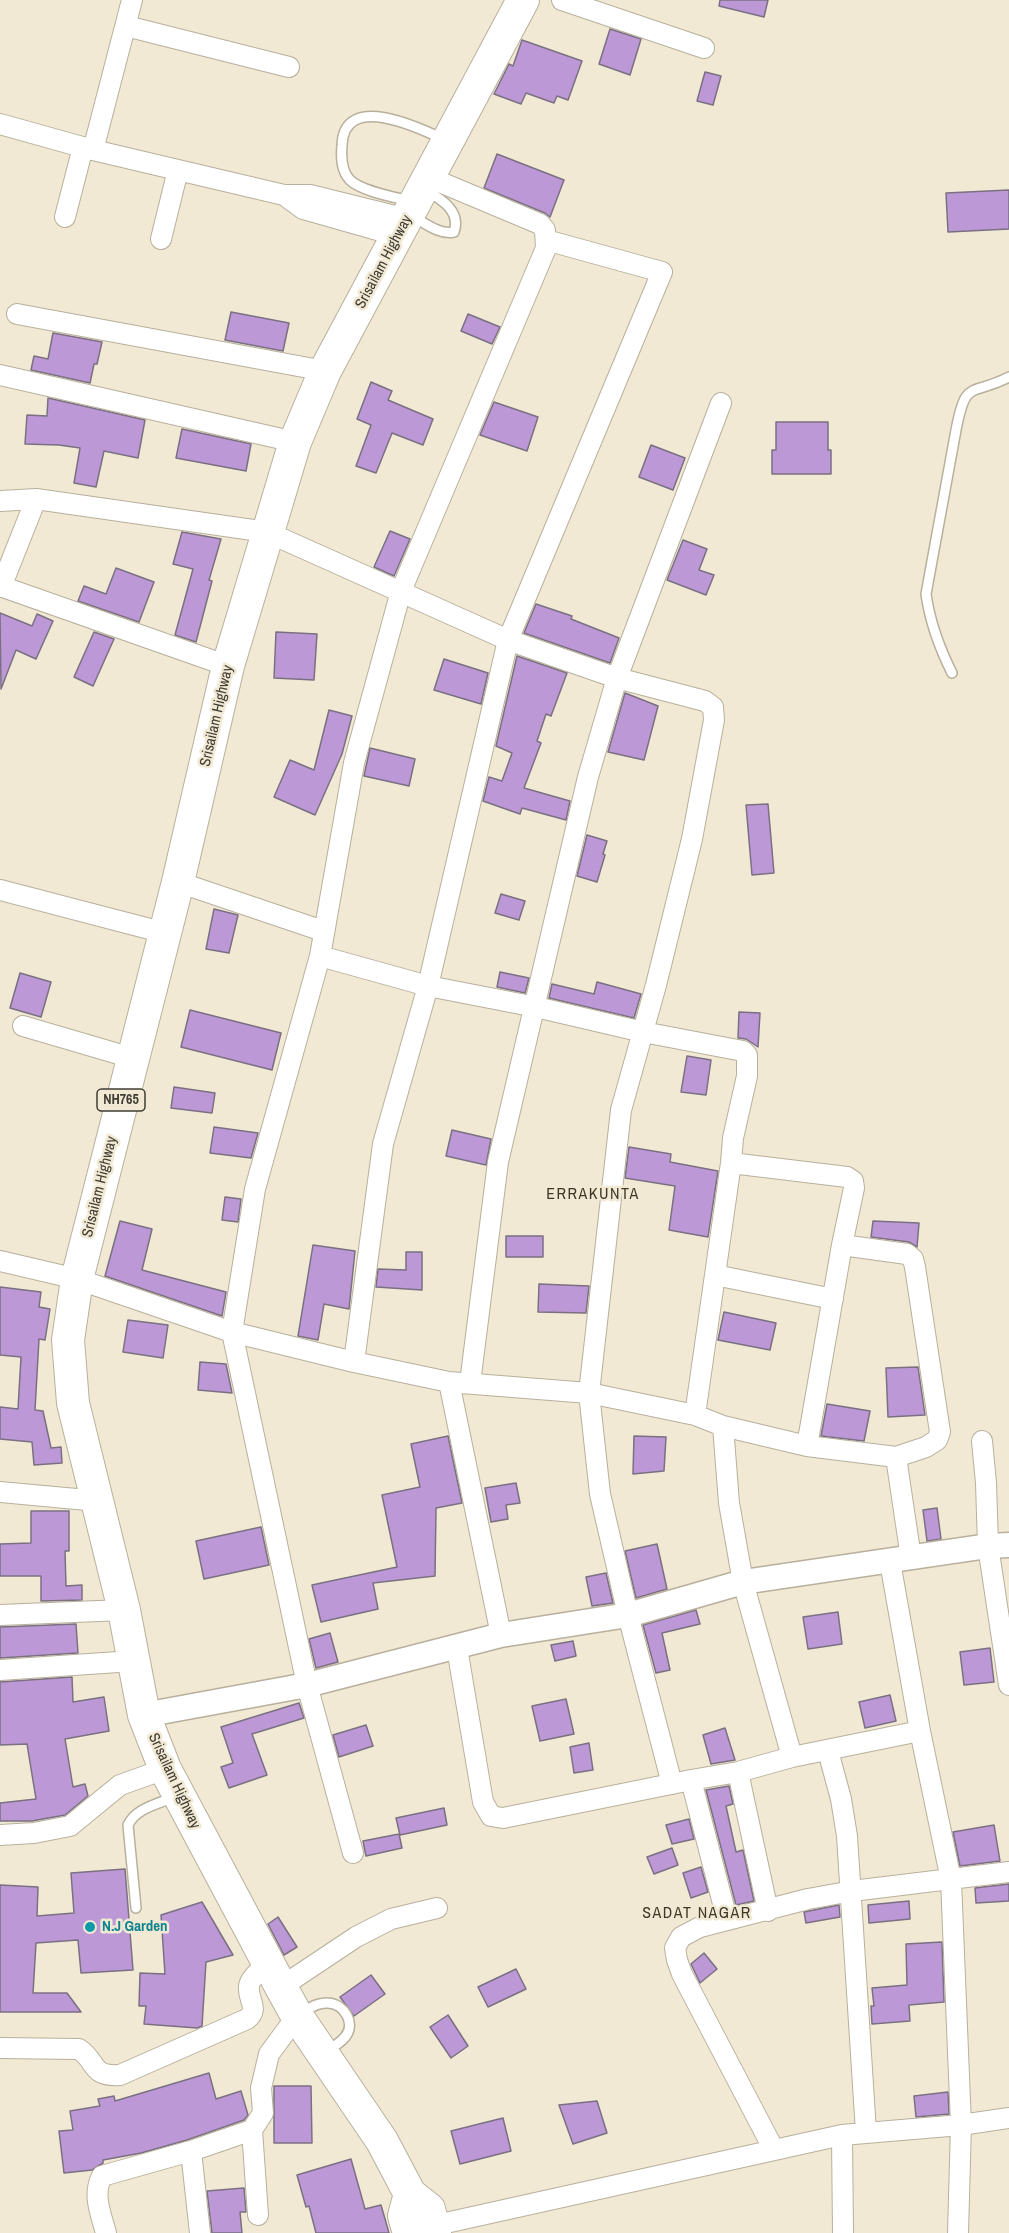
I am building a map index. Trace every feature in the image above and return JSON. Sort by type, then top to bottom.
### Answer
[{"type":"highway","name":"Srisailam Highway","points":[[421,2231],[404,2216],[410,2194],[382,2141],[297,2016],[274,1975],[172,1782],[144,1715],[124,1610],[73,1403],[68,1340],[77,1279],[178,882],[228,666],[295,442],[325,371],[523,0]]},
{"type":"street","points":[[65,217],[126,26],[132,0]]},
{"type":"street","points":[[562,0],[704,48]]},
{"type":"street","points":[[126,26],[289,67]]},
{"type":"street","points":[[0,124],[88,149],[284,195],[310,195],[413,206],[540,224],[545,230],[546,248],[401,591],[354,763],[320,956],[255,1189],[232,1332],[308,1685],[353,1853]]},
{"type":"street","points":[[161,239],[178,170]]},
{"type":"street","points":[[354,1362],[383,1144],[428,986],[508,640],[662,272],[546,240]]},
{"type":"street","points":[[17,314],[325,371]]},
{"type":"street","points":[[0,375],[295,442]]},
{"type":"street","points":[[470,1383],[498,1162],[588,777],[618,678],[721,403]]},
{"type":"street","points":[[36,499],[1,587],[228,666]]},
{"type":"street","points":[[0,501],[36,499],[267,532],[508,640],[618,678],[705,701],[713,707],[714,713],[692,839],[621,1110],[589,1393],[600,1494],[628,1615],[672,1784]]},
{"type":"street","points":[[178,882],[323,931]]},
{"type":"street","points":[[0,890],[165,933]]},
{"type":"street","points":[[320,956],[428,986],[743,1051],[747,1055],[747,1076],[733,1138],[695,1415]]},
{"type":"street","points":[[23,1026],[132,1058]]},
{"type":"street","points":[[731,1163],[847,1177],[853,1181],[854,1188],[807,1446]]},
{"type":"street","points":[[0,1261],[77,1279],[232,1332],[354,1362],[449,1382],[589,1393],[695,1415],[723,1426],[807,1446],[896,1457],[932,1444],[938,1440],[940,1432],[913,1259],[907,1254],[842,1245]]},
{"type":"street","points":[[715,1275],[833,1299]]},
{"type":"street","points":[[449,1382],[501,1635]]},
{"type":"street","points":[[723,1426],[729,1503],[743,1582],[792,1756]]},
{"type":"street","points":[[982,1441],[986,1483],[999,1546],[1009,1685]]},
{"type":"street","points":[[896,1457],[901,1560],[920,1731],[951,1880],[961,2125],[958,2233]]},
{"type":"street","points":[[0,1492],[98,1501]]},
{"type":"street","points":[[144,1715],[308,1685],[501,1635],[628,1615],[743,1582],[999,1546]]},
{"type":"street","points":[[0,1615],[124,1610]]},
{"type":"street","points":[[457,1648],[483,1802],[491,1816],[503,1818],[515,1816],[738,1772],[792,1756],[828,1751],[920,1731]]},
{"type":"street","points":[[0,1670],[133,1661]]},
{"type":"street","points":[[828,1751],[842,1798],[848,1836],[866,2132]]},
{"type":"street","points":[[738,1772],[768,1911]]},
{"type":"street","points":[[691,1780],[728,1919]]},
{"type":"street","points":[[0,1835],[34,1833],[70,1826],[120,1785],[172,1782]]},
{"type":"street","points":[[774,2150],[677,1960],[675,1948],[681,1937],[700,1927],[808,1899],[852,1891],[1009,1872]]},
{"type":"street","points":[[0,2048],[79,2049],[86,2054],[97,2072],[106,2076],[120,2074],[252,2016],[254,2008],[249,1989],[250,1983],[274,1975],[392,1919],[437,1908]]},
{"type":"street","points":[[258,2215],[252,2130],[263,2113],[261,2088],[269,2054],[297,2016]]},
{"type":"street","points":[[421,2231],[842,2135],[961,2125],[1009,2118]]},
{"type":"street","points":[[106,2233],[97,2198],[97,2186],[102,2176],[191,2151],[252,2130]]},
{"type":"street","points":[[842,2135],[843,2233]]},
{"type":"street","points":[[191,2151],[200,2233]]},
{"type":"lane","points":[[413,206],[351,181],[343,171],[342,139],[345,129],[354,120],[374,117],[420,128],[447,141]]},
{"type":"lane","points":[[952,673],[929,616],[926,594],[961,405],[970,390],[1009,377]]},
{"type":"lane","points":[[136,1908],[128,1825],[130,1819],[172,1782]]},
{"type":"lane","points":[[297,2016],[317,2004],[329,2003],[339,2006],[346,2013],[350,2025],[348,2032],[344,2039],[323,2054]]},
{"type":"building","points":[[720,0],[768,0],[764,17],[719,6]]},
{"type":"building","points":[[610,29],[641,39],[630,75],[599,64]]},
{"type":"building","points":[[522,40],[582,61],[568,100],[557,96],[554,103],[526,93],[521,104],[494,94],[509,64],[513,66]]},
{"type":"building","points":[[705,72],[721,76],[713,105],[697,101]]},
{"type":"building","points":[[497,154],[564,180],[550,217],[484,188]]},
{"type":"building","points":[[1009,190],[1009,229],[948,232],[946,193]]},
{"type":"building","points":[[231,312],[289,323],[283,351],[225,340]]},
{"type":"building","points":[[468,314],[500,327],[492,344],[461,331]]},
{"type":"building","points":[[53,333],[102,342],[90,383],[31,370],[34,356],[48,359]]},
{"type":"building","points":[[371,382],[392,391],[388,400],[433,419],[423,445],[392,433],[376,473],[356,466],[371,425],[357,419]]},
{"type":"building","points":[[48,398],[145,420],[138,458],[104,451],[96,487],[74,483],[80,448],[25,444],[27,415],[47,416]]},
{"type":"building","points":[[494,402],[538,417],[527,451],[480,435]]},
{"type":"building","points":[[776,422],[828,422],[831,474],[772,474],[772,450],[776,450]]},
{"type":"building","points":[[182,429],[251,444],[246,471],[176,458]]},
{"type":"building","points":[[651,445],[685,458],[673,490],[639,477]]},
{"type":"building","points":[[390,531],[410,539],[394,576],[374,567]]},
{"type":"building","points":[[182,532],[221,539],[209,580],[212,581],[196,642],[175,635],[193,569],[173,564]]},
{"type":"building","points":[[683,540],[707,549],[699,570],[714,575],[706,595],[667,580]]},
{"type":"building","points":[[116,568],[154,582],[139,622],[78,601],[84,586],[106,594]]},
{"type":"building","points":[[536,604],[572,616],[571,619],[619,638],[610,663],[524,633]]},
{"type":"building","points":[[0,613],[32,626],[37,614],[53,621],[36,659],[16,650],[1,689]]},
{"type":"building","points":[[94,632],[114,639],[93,686],[74,677]]},
{"type":"building","points":[[276,632],[317,634],[314,680],[274,678]]},
{"type":"building","points":[[517,656],[567,673],[551,716],[546,714],[537,741],[541,743],[524,788],[570,801],[566,820],[522,808],[520,814],[483,801],[489,777],[502,781],[512,753],[496,746]]},
{"type":"building","points":[[444,659],[488,673],[481,704],[434,690]]},
{"type":"building","points":[[625,693],[658,706],[644,760],[608,752]]},
{"type":"building","points":[[329,710],[352,716],[342,754],[315,815],[274,797],[290,760],[314,770]]},
{"type":"building","points":[[370,748],[415,759],[409,786],[364,776]]},
{"type":"building","points":[[768,804],[774,873],[752,875],[746,805]]},
{"type":"building","points":[[587,835],[607,841],[597,882],[577,876]]},
{"type":"building","points":[[501,894],[525,901],[519,920],[495,913]]},
{"type":"building","points":[[214,909],[238,915],[229,953],[206,949]]},
{"type":"building","points":[[500,972],[529,978],[525,993],[497,987]]},
{"type":"building","points":[[20,973],[51,982],[41,1017],[10,1008]]},
{"type":"building","points":[[597,982],[641,994],[634,1018],[549,998],[552,984],[594,994]]},
{"type":"building","points":[[190,1010],[281,1033],[272,1070],[181,1047]]},
{"type":"building","points":[[739,1012],[760,1013],[758,1047],[746,1039],[738,1038]]},
{"type":"building","points":[[687,1056],[711,1060],[706,1095],[681,1092]]},
{"type":"building","points":[[174,1087],[215,1093],[212,1113],[171,1108]]},
{"type":"building","points":[[214,1127],[258,1133],[251,1158],[210,1153]]},
{"type":"building","points":[[452,1130],[491,1139],[486,1165],[446,1156]]},
{"type":"building","points":[[629,1147],[671,1154],[670,1162],[718,1171],[708,1237],[669,1230],[675,1186],[625,1178]]},
{"type":"building","points":[[225,1197],[241,1199],[238,1222],[222,1220]]},
{"type":"building","points":[[120,1221],[152,1229],[142,1270],[226,1292],[222,1316],[105,1276]]},
{"type":"building","points":[[873,1221],[919,1223],[917,1247],[909,1242],[871,1237]]},
{"type":"building","points":[[506,1236],[543,1236],[543,1257],[506,1257]]},
{"type":"building","points":[[313,1245],[355,1251],[349,1309],[324,1304],[318,1340],[298,1336]]},
{"type":"building","points":[[406,1252],[422,1252],[422,1290],[376,1287],[378,1269],[406,1270]]},
{"type":"building","points":[[539,1284],[589,1286],[586,1313],[538,1312]]},
{"type":"building","points":[[0,1287],[41,1292],[39,1307],[50,1309],[45,1340],[39,1339],[35,1410],[43,1411],[51,1448],[61,1447],[62,1463],[34,1465],[32,1442],[0,1439],[0,1407],[18,1409],[21,1357],[0,1355]]},
{"type":"building","points":[[724,1312],[776,1323],[770,1350],[718,1340]]},
{"type":"building","points":[[128,1320],[168,1325],[163,1358],[123,1352]]},
{"type":"building","points":[[200,1362],[226,1364],[232,1393],[198,1390]]},
{"type":"building","points":[[918,1367],[925,1415],[888,1417],[886,1368]]},
{"type":"building","points":[[827,1404],[870,1411],[864,1441],[821,1436]]},
{"type":"building","points":[[448,1436],[462,1503],[436,1508],[435,1576],[373,1583],[378,1609],[321,1622],[312,1585],[397,1567],[382,1495],[420,1487],[411,1444]]},
{"type":"building","points":[[634,1436],[666,1437],[664,1471],[633,1474]]},
{"type":"building","points":[[516,1483],[520,1503],[506,1505],[508,1519],[491,1522],[485,1488]]},
{"type":"building","points":[[937,1508],[941,1539],[927,1541],[923,1510]]},
{"type":"building","points":[[31,1511],[69,1511],[69,1551],[65,1551],[66,1586],[82,1585],[82,1600],[41,1601],[41,1576],[0,1576],[0,1544],[31,1543]]},
{"type":"building","points":[[261,1527],[269,1565],[204,1579],[196,1541]]},
{"type":"building","points":[[657,1544],[667,1589],[636,1598],[625,1551]]},
{"type":"building","points":[[606,1573],[613,1603],[592,1606],[586,1577]]},
{"type":"building","points":[[696,1610],[700,1624],[662,1633],[670,1670],[656,1673],[643,1625]]},
{"type":"building","points":[[838,1612],[842,1644],[808,1649],[803,1617]]},
{"type":"building","points":[[76,1624],[78,1653],[0,1658],[0,1627]]},
{"type":"building","points":[[330,1633],[338,1662],[316,1668],[309,1639]]},
{"type":"building","points":[[573,1641],[576,1656],[555,1661],[551,1645]]},
{"type":"building","points":[[990,1648],[994,1682],[964,1685],[960,1652]]},
{"type":"building","points":[[72,1677],[73,1702],[104,1697],[109,1731],[65,1739],[73,1787],[85,1784],[88,1796],[65,1815],[32,1821],[0,1821],[0,1803],[36,1799],[27,1744],[0,1745],[0,1682]]},
{"type":"building","points":[[890,1695],[896,1721],[865,1728],[859,1702]]},
{"type":"building","points":[[566,1699],[574,1734],[540,1741],[532,1706]]},
{"type":"building","points":[[299,1703],[304,1718],[252,1734],[267,1775],[229,1788],[221,1767],[233,1763],[221,1727]]},
{"type":"building","points":[[366,1725],[373,1746],[339,1757],[333,1735]]},
{"type":"building","points":[[725,1728],[735,1760],[711,1764],[703,1735]]},
{"type":"building","points":[[589,1743],[593,1770],[574,1773],[570,1747]]},
{"type":"building","points":[[729,1786],[733,1804],[726,1806],[736,1852],[743,1850],[754,1901],[736,1905],[706,1790]]},
{"type":"building","points":[[444,1808],[447,1825],[400,1835],[396,1818]]},
{"type":"building","points":[[689,1819],[694,1839],[672,1844],[666,1825]]},
{"type":"building","points":[[994,1825],[1000,1861],[960,1866],[953,1832]]},
{"type":"building","points":[[399,1834],[402,1848],[366,1856],[363,1841]]},
{"type":"building","points":[[672,1848],[678,1865],[654,1874],[647,1857]]},
{"type":"building","points":[[701,1867],[708,1892],[691,1898],[683,1873]]},
{"type":"building","points":[[125,1869],[133,1970],[81,1973],[78,1940],[36,1943],[33,1993],[67,1993],[81,2012],[0,2012],[0,1885],[38,1887],[37,1916],[74,1913],[71,1873]]},
{"type":"building","points":[[1009,1884],[1009,1901],[976,1903],[975,1888]]},
{"type":"building","points":[[909,1901],[910,1919],[869,1923],[868,1905]]},
{"type":"building","points":[[202,1902],[233,1955],[206,1962],[202,2026],[197,2028],[144,2024],[146,2006],[139,2006],[140,1973],[165,1974],[161,1915]]},
{"type":"building","points":[[839,1905],[840,1917],[806,1923],[804,1912]]},
{"type":"building","points":[[278,1917],[297,1947],[284,1955],[268,1924]]},
{"type":"building","points":[[942,1942],[944,2002],[909,2005],[910,2021],[872,2024],[871,2006],[874,2006],[872,1988],[907,1985],[906,1944]]},
{"type":"building","points":[[704,1953],[717,1969],[700,1983],[691,1964]]},
{"type":"building","points":[[516,1969],[526,1989],[488,2007],[478,1987]]},
{"type":"building","points":[[371,1975],[385,1994],[354,2016],[340,1997]]},
{"type":"building","points":[[448,2015],[468,2046],[451,2058],[430,2027]]},
{"type":"building","points":[[209,2073],[216,2099],[241,2091],[248,2115],[244,2120],[187,2140],[141,2153],[103,2160],[103,2163],[92,2170],[64,2173],[59,2131],[73,2130],[70,2111],[100,2106],[98,2099],[114,2096],[115,2101]]},
{"type":"building","points":[[274,2086],[311,2086],[312,2143],[274,2143]]},
{"type":"building","points":[[948,2092],[949,2114],[916,2117],[914,2096]]},
{"type":"building","points":[[597,2101],[607,2133],[573,2144],[559,2105]]},
{"type":"building","points":[[503,2118],[511,2151],[460,2164],[451,2131]]},
{"type":"building","points":[[351,2159],[365,2209],[381,2205],[389,2233],[316,2233],[297,2175]]},
{"type":"building","points":[[244,2188],[246,2212],[240,2212],[242,2233],[212,2233],[207,2191]]},
{"type":"place","name":"N.J Garden","points":[[90,1927]]},
{"type":"district","name":"ERRAKUNTA","points":[[593,1195]]},
{"type":"district","name":"SADAT NAGAR","points":[[697,1914]]}]
